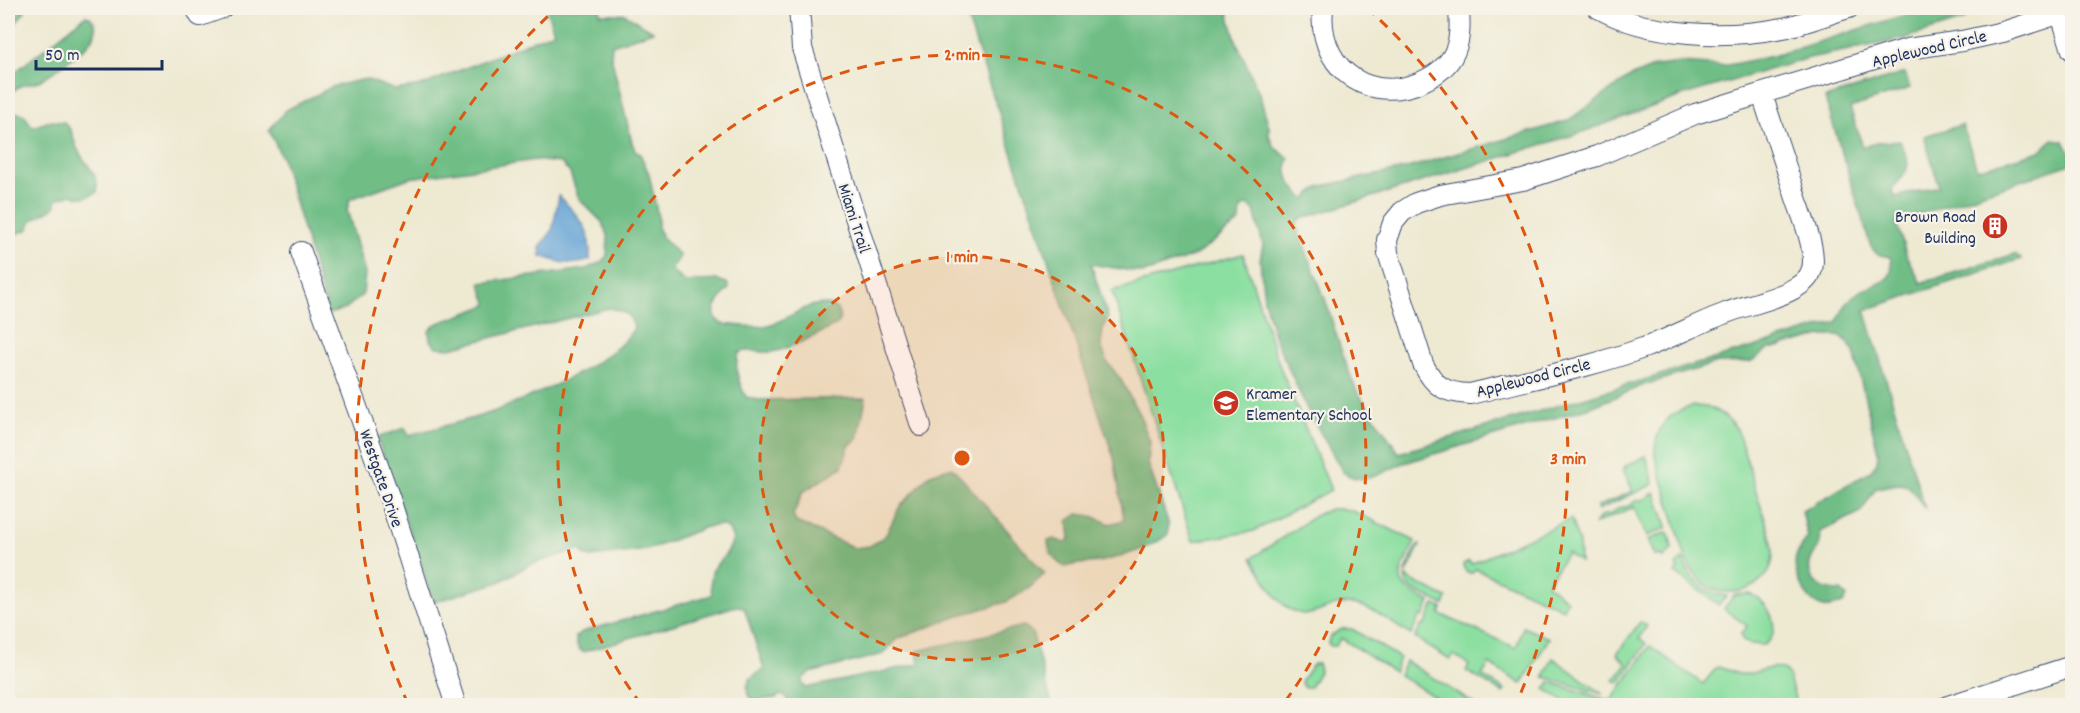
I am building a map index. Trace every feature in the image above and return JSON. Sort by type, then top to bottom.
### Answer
[{"type":"street","points":[[198,12],[222,8]]},
{"type":"street","name":"Miami Trail","points":[[799,8],[802,48],[921,426]]},
{"type":"street","points":[[1323,8],[1324,37],[1334,63],[1353,79],[1374,88],[1400,90],[1428,80],[1452,57],[1459,38],[1459,8]]},
{"type":"street","points":[[1598,8],[1612,16],[1666,31],[1735,34],[1785,28],[1850,8]]},
{"type":"street","points":[[2064,9],[2073,51]]},
{"type":"street","name":"Applewood Circle","points":[[1762,94],[1812,255],[1813,267],[1810,276],[1803,284],[1791,291],[1728,312],[1646,347],[1470,394],[1453,393],[1438,386],[1429,376],[1423,364],[1388,254],[1387,240],[1394,223],[1402,212],[1416,203],[1440,195],[1523,180],[1597,156],[1695,114],[1907,50],[2003,32],[2064,9]]},
{"type":"street","name":"Westgate Drive","points":[[301,252],[390,499],[456,705]]},
{"type":"street","points":[[1948,705],[2005,697],[2073,666]]},
{"type":"green space","points":[[8,8],[25,8],[25,11],[8,34]]},
{"type":"green space","points":[[546,8],[601,8],[600,14],[625,14],[653,31],[612,45],[611,56],[632,143],[649,174],[658,217],[658,230],[680,256],[671,270],[685,282],[718,280],[727,283],[729,288],[716,306],[717,320],[722,324],[759,327],[773,324],[819,304],[837,309],[840,318],[837,325],[784,349],[771,352],[744,351],[739,353],[737,358],[738,375],[746,397],[758,400],[866,398],[858,438],[849,446],[842,467],[803,492],[793,515],[796,522],[855,548],[870,546],[886,535],[899,508],[930,474],[952,467],[1045,574],[1028,589],[1006,602],[964,614],[897,639],[883,654],[810,673],[803,678],[802,683],[806,688],[919,664],[917,651],[1024,626],[1032,632],[1052,705],[789,706],[786,697],[780,695],[776,698],[755,701],[748,695],[749,682],[753,676],[764,669],[744,607],[736,606],[583,652],[579,649],[576,637],[582,632],[712,595],[711,583],[714,568],[726,555],[733,539],[729,530],[722,525],[706,527],[647,550],[591,557],[584,555],[580,549],[529,565],[499,582],[434,602],[377,438],[405,428],[409,435],[498,410],[594,365],[625,340],[634,327],[631,319],[626,313],[609,308],[450,348],[436,347],[430,340],[429,331],[436,324],[488,305],[480,283],[586,269],[600,263],[607,256],[608,237],[602,222],[579,199],[570,173],[561,163],[535,160],[409,178],[350,199],[347,210],[365,273],[363,294],[345,309],[328,314],[282,158],[269,130],[286,110],[334,86],[366,79],[395,90],[421,86],[554,32]]},
{"type":"green space","points":[[964,8],[1227,8],[1235,38],[1259,93],[1269,127],[1269,136],[1275,148],[1289,158],[1288,176],[1296,190],[1305,199],[1323,186],[1404,169],[1567,121],[1630,77],[1656,66],[1680,63],[1723,66],[1773,56],[1927,8],[1977,8],[1971,10],[1964,20],[1903,39],[1809,58],[1684,95],[1580,133],[1300,219],[1297,222],[1297,228],[1325,299],[1357,392],[1399,453],[1837,322],[1845,306],[1853,297],[1883,282],[1891,273],[1892,266],[1890,257],[1877,254],[1871,247],[1825,98],[1905,73],[1910,88],[1850,108],[1863,147],[1880,142],[1900,141],[1908,163],[1905,172],[1892,190],[1895,197],[1939,186],[1924,136],[1962,125],[1977,169],[2040,151],[2053,139],[2064,141],[2072,157],[2068,165],[1896,222],[1907,257],[1921,283],[2015,254],[2021,259],[1865,310],[1925,509],[1906,485],[1895,484],[1876,488],[1861,512],[1820,532],[1820,542],[1810,563],[1811,576],[1823,587],[1841,591],[1847,597],[1843,604],[1824,607],[1812,600],[1802,587],[1795,564],[1797,554],[1808,537],[1802,511],[1871,471],[1877,462],[1878,452],[1854,352],[1847,341],[1839,336],[1822,336],[1769,349],[1750,362],[1717,363],[1644,385],[1591,407],[1401,464],[1372,477],[1357,478],[1343,472],[1307,409],[1275,338],[1264,300],[1260,260],[1263,245],[1254,210],[1248,205],[1241,208],[1240,221],[1196,255],[1144,273],[1091,264],[1108,318],[1103,329],[1101,345],[1107,362],[1121,380],[1140,416],[1150,442],[1148,463],[1168,522],[1168,534],[1155,543],[1128,554],[1066,567],[1053,557],[1048,541],[1054,539],[1065,543],[1070,538],[1068,521],[1078,514],[1092,516],[1110,524],[1124,520],[1114,458]]},
{"type":"green space","points":[[85,16],[90,17],[95,24],[95,33],[87,45],[39,81],[22,85],[14,90],[8,102],[8,74],[9,77]]},
{"type":"green space","points":[[8,105],[10,112],[23,114],[33,127],[50,121],[64,122],[71,131],[80,154],[93,173],[97,185],[97,192],[91,195],[78,197],[72,194],[57,199],[55,207],[31,221],[29,229],[8,237]]},
{"type":"green space","points":[[1243,254],[1280,367],[1331,490],[1254,531],[1193,541],[1112,291]]},
{"type":"green space","points":[[1695,406],[1719,412],[1737,429],[1769,531],[1773,555],[1768,573],[1762,580],[1747,589],[1727,592],[1713,589],[1702,582],[1693,571],[1686,559],[1655,456],[1657,438],[1664,423],[1677,412]]},
{"type":"green space","points":[[1646,456],[1654,484],[1598,510],[1597,507],[1633,491],[1623,469]]},
{"type":"green space","points":[[1655,492],[1666,528],[1647,536],[1634,507],[1595,524],[1601,516],[1612,514],[1618,508],[1630,506],[1635,501],[1645,499]]},
{"type":"green space","points":[[1331,509],[1355,512],[1415,541],[1404,563],[1401,578],[1408,590],[1430,602],[1411,635],[1376,612],[1353,604],[1339,604],[1305,614],[1295,612],[1285,606],[1270,588],[1252,558],[1318,514]]},
{"type":"green space","points":[[1571,519],[1579,544],[1580,562],[1567,553],[1547,584],[1567,600],[1563,609],[1476,569],[1472,573],[1466,572],[1463,564],[1469,561],[1471,564]]},
{"type":"green space","points":[[1665,533],[1669,534],[1672,549],[1664,558],[1659,555],[1655,556],[1648,540]]},
{"type":"green space","points":[[1420,545],[1406,575],[1410,560],[1417,546]]},
{"type":"green space","points":[[1682,559],[1694,579],[1705,589],[1727,596],[1719,605],[1675,573],[1678,568],[1676,566]]},
{"type":"green space","points":[[1406,577],[1447,598],[1444,605],[1412,589],[1407,584]]},
{"type":"green space","points":[[1748,594],[1762,602],[1771,616],[1773,632],[1764,645],[1743,641],[1741,634],[1747,626],[1724,609],[1734,595]]},
{"type":"green space","points":[[1434,605],[1442,608],[1440,614],[1516,648],[1523,627],[1549,638],[1522,684],[1489,664],[1482,676],[1505,690],[1503,693],[1466,671],[1469,665],[1454,655],[1450,660],[1415,638],[1422,625],[1425,625]]},
{"type":"green space","points":[[1640,622],[1647,626],[1639,638],[1646,644],[1619,683],[1614,680],[1627,664],[1617,654]]},
{"type":"green space","points":[[1342,629],[1352,629],[1400,658],[1394,672],[1341,638],[1335,646],[1331,646],[1328,643],[1330,636]]},
{"type":"green space","points":[[1650,646],[1703,684],[1717,667],[1746,674],[1772,668],[1783,670],[1788,675],[1797,705],[1567,705],[1568,703],[1545,689],[1550,682],[1611,701]]},
{"type":"green space","points":[[1553,658],[1603,694],[1544,677]]},
{"type":"green space","points":[[1406,661],[1476,705],[1448,705],[1399,675]]},
{"type":"green space","points":[[1313,664],[1318,664],[1320,670],[1310,687],[1304,687],[1301,681]]},
{"type":"water","points":[[559,196],[583,224],[589,239],[590,260],[571,263],[541,256],[540,247],[552,231]]},
{"type":"place","name":"Brown Road Building","points":[[1995,226]]},
{"type":"place","name":"Kramer Elementary School","points":[[1226,403]]}]
